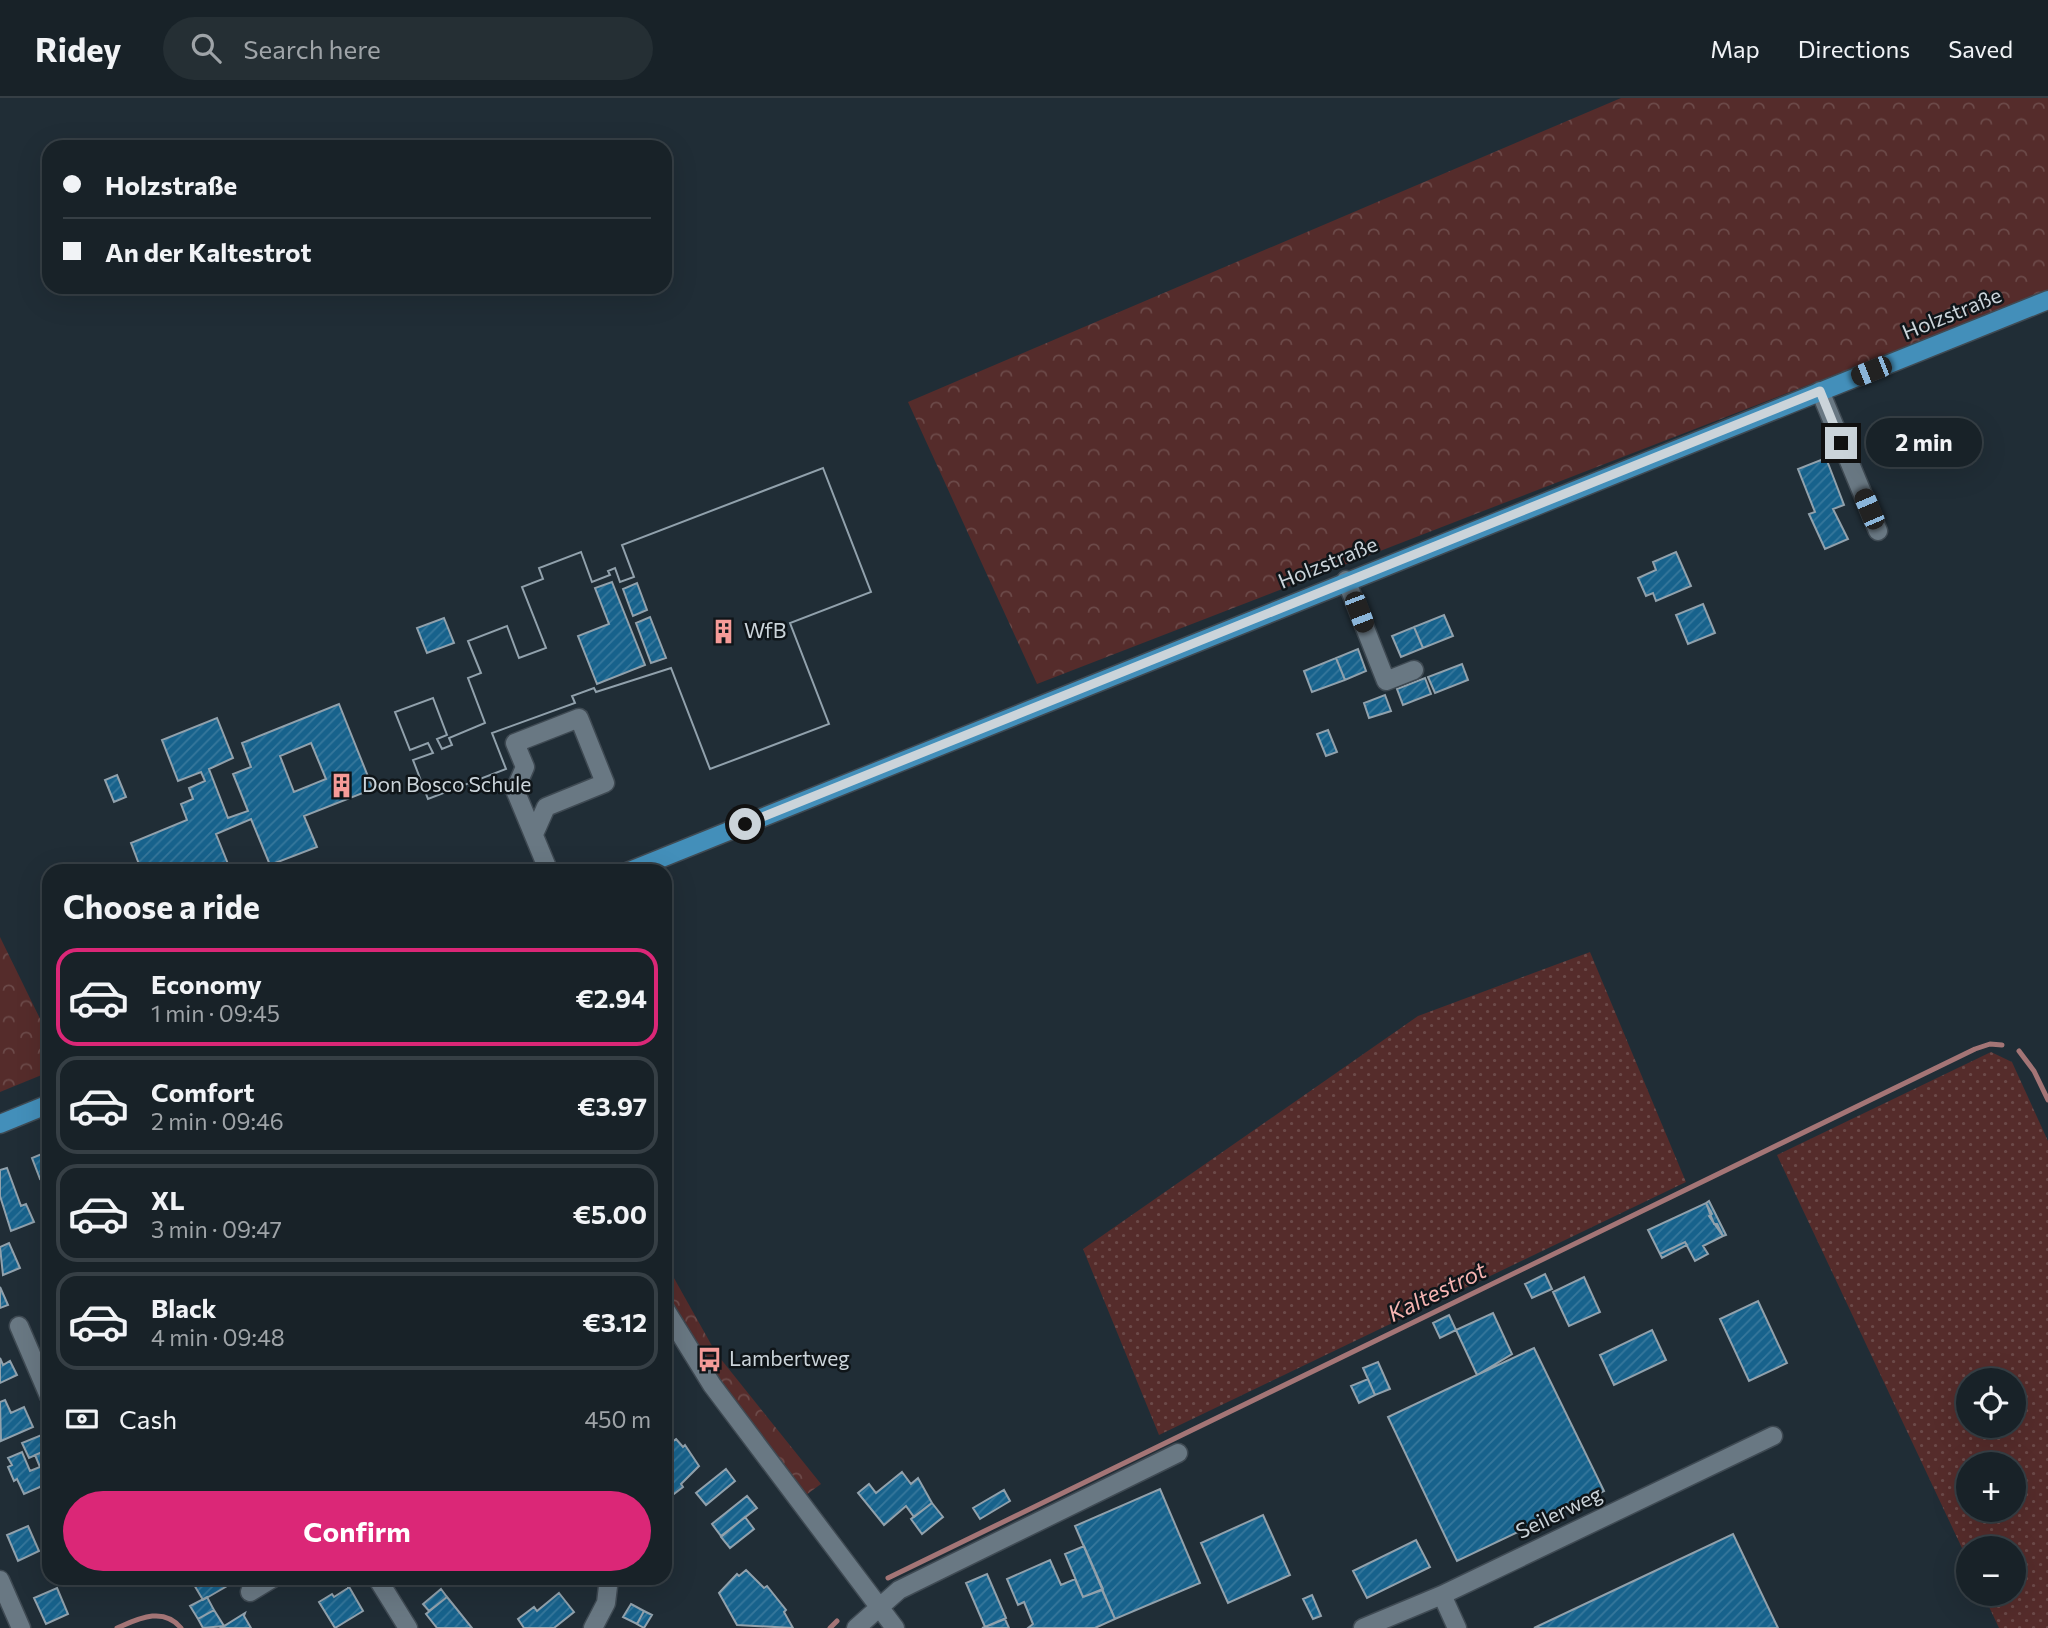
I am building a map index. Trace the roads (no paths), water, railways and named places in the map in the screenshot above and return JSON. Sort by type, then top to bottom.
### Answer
[{"type":"main road","name":"Holzstraße","points":[[647,864],[1346,580],[2048,300]]},
{"type":"main road","points":[[0,1124],[42,1107]]},
{"type":"street","points":[[1820,391],[1878,531]]},
{"type":"street","points":[[1346,580],[1378,684],[1414,670]]},
{"type":"street","points":[[534,834],[546,807],[605,783],[579,718],[515,743],[525,767],[515,790],[546,864]]},
{"type":"street","points":[[672,1321],[712,1385],[895,1628]]},
{"type":"street","points":[[19,1326],[42,1380]]},
{"type":"street","name":"Seilerweg","points":[[1363,1628],[1442,1595],[1773,1436]]},
{"type":"street","points":[[856,1628],[899,1590],[1178,1453]]},
{"type":"street","points":[[0,1580],[21,1628]]},
{"type":"street","points":[[250,1592],[262,1585]]},
{"type":"street","points":[[381,1585],[408,1628]]},
{"type":"street","points":[[593,1628],[606,1603],[608,1585]]},
{"type":"street","points":[[1442,1595],[1457,1628]]},
{"type":"waterway","name":"Kaltestrot","points":[[888,1578],[1975,1049],[1990,1044],[2002,1045]]},
{"type":"waterway","name":"Kaltestrot","points":[[2019,1051],[2034,1071],[2048,1100]]},
{"type":"waterway","name":"Kaltestrot","points":[[117,1628],[150,1616],[166,1617],[181,1628]]},
{"type":"waterway","name":"Kaltestrot","points":[[830,1628],[837,1621]]},
{"type":"place","name":"WfB","points":[[724,631]]},
{"type":"place","name":"Don Bosco Schule","points":[[342,785]]},
{"type":"place","name":"Lambertweg","points":[[709,1359]]}]
